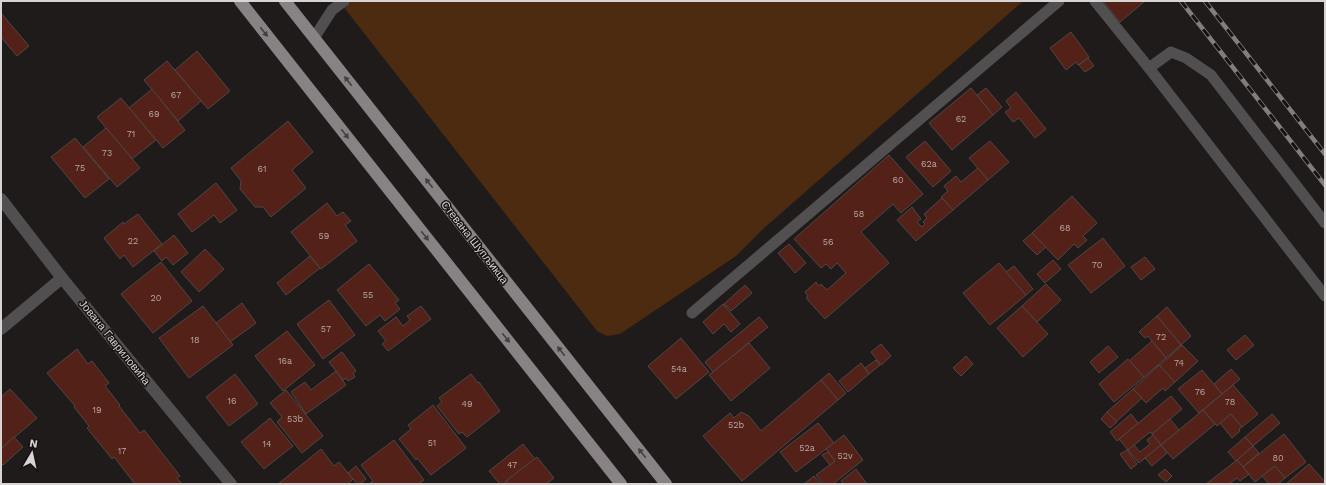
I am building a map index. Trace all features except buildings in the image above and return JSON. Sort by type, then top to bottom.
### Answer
[{"type":"main road","points":[[240,1],[621,484]]},
{"type":"main road","name":"Стевана Шупљикца","points":[[285,1],[666,484]]},
{"type":"street","name":"Јована Гавриловића","points":[[1,199],[62,278],[231,484]]},
{"type":"street","points":[[1,329],[62,278]]},
{"type":"lane","points":[[314,38],[332,10],[344,1]]},
{"type":"lane","points":[[692,313],[1059,1]]},
{"type":"lane","points":[[1095,1],[1325,296]]},
{"type":"lane","points":[[1148,68],[1171,52],[1186,58],[1211,75],[1325,223]]},
{"type":"shaded area","points":[[339,1],[1023,1],[763,229],[736,256],[620,334],[607,336],[597,331]]},
{"type":"railway","points":[[1181,1],[1325,185]]},
{"type":"railway","points":[[1205,1],[1325,154]]}]
